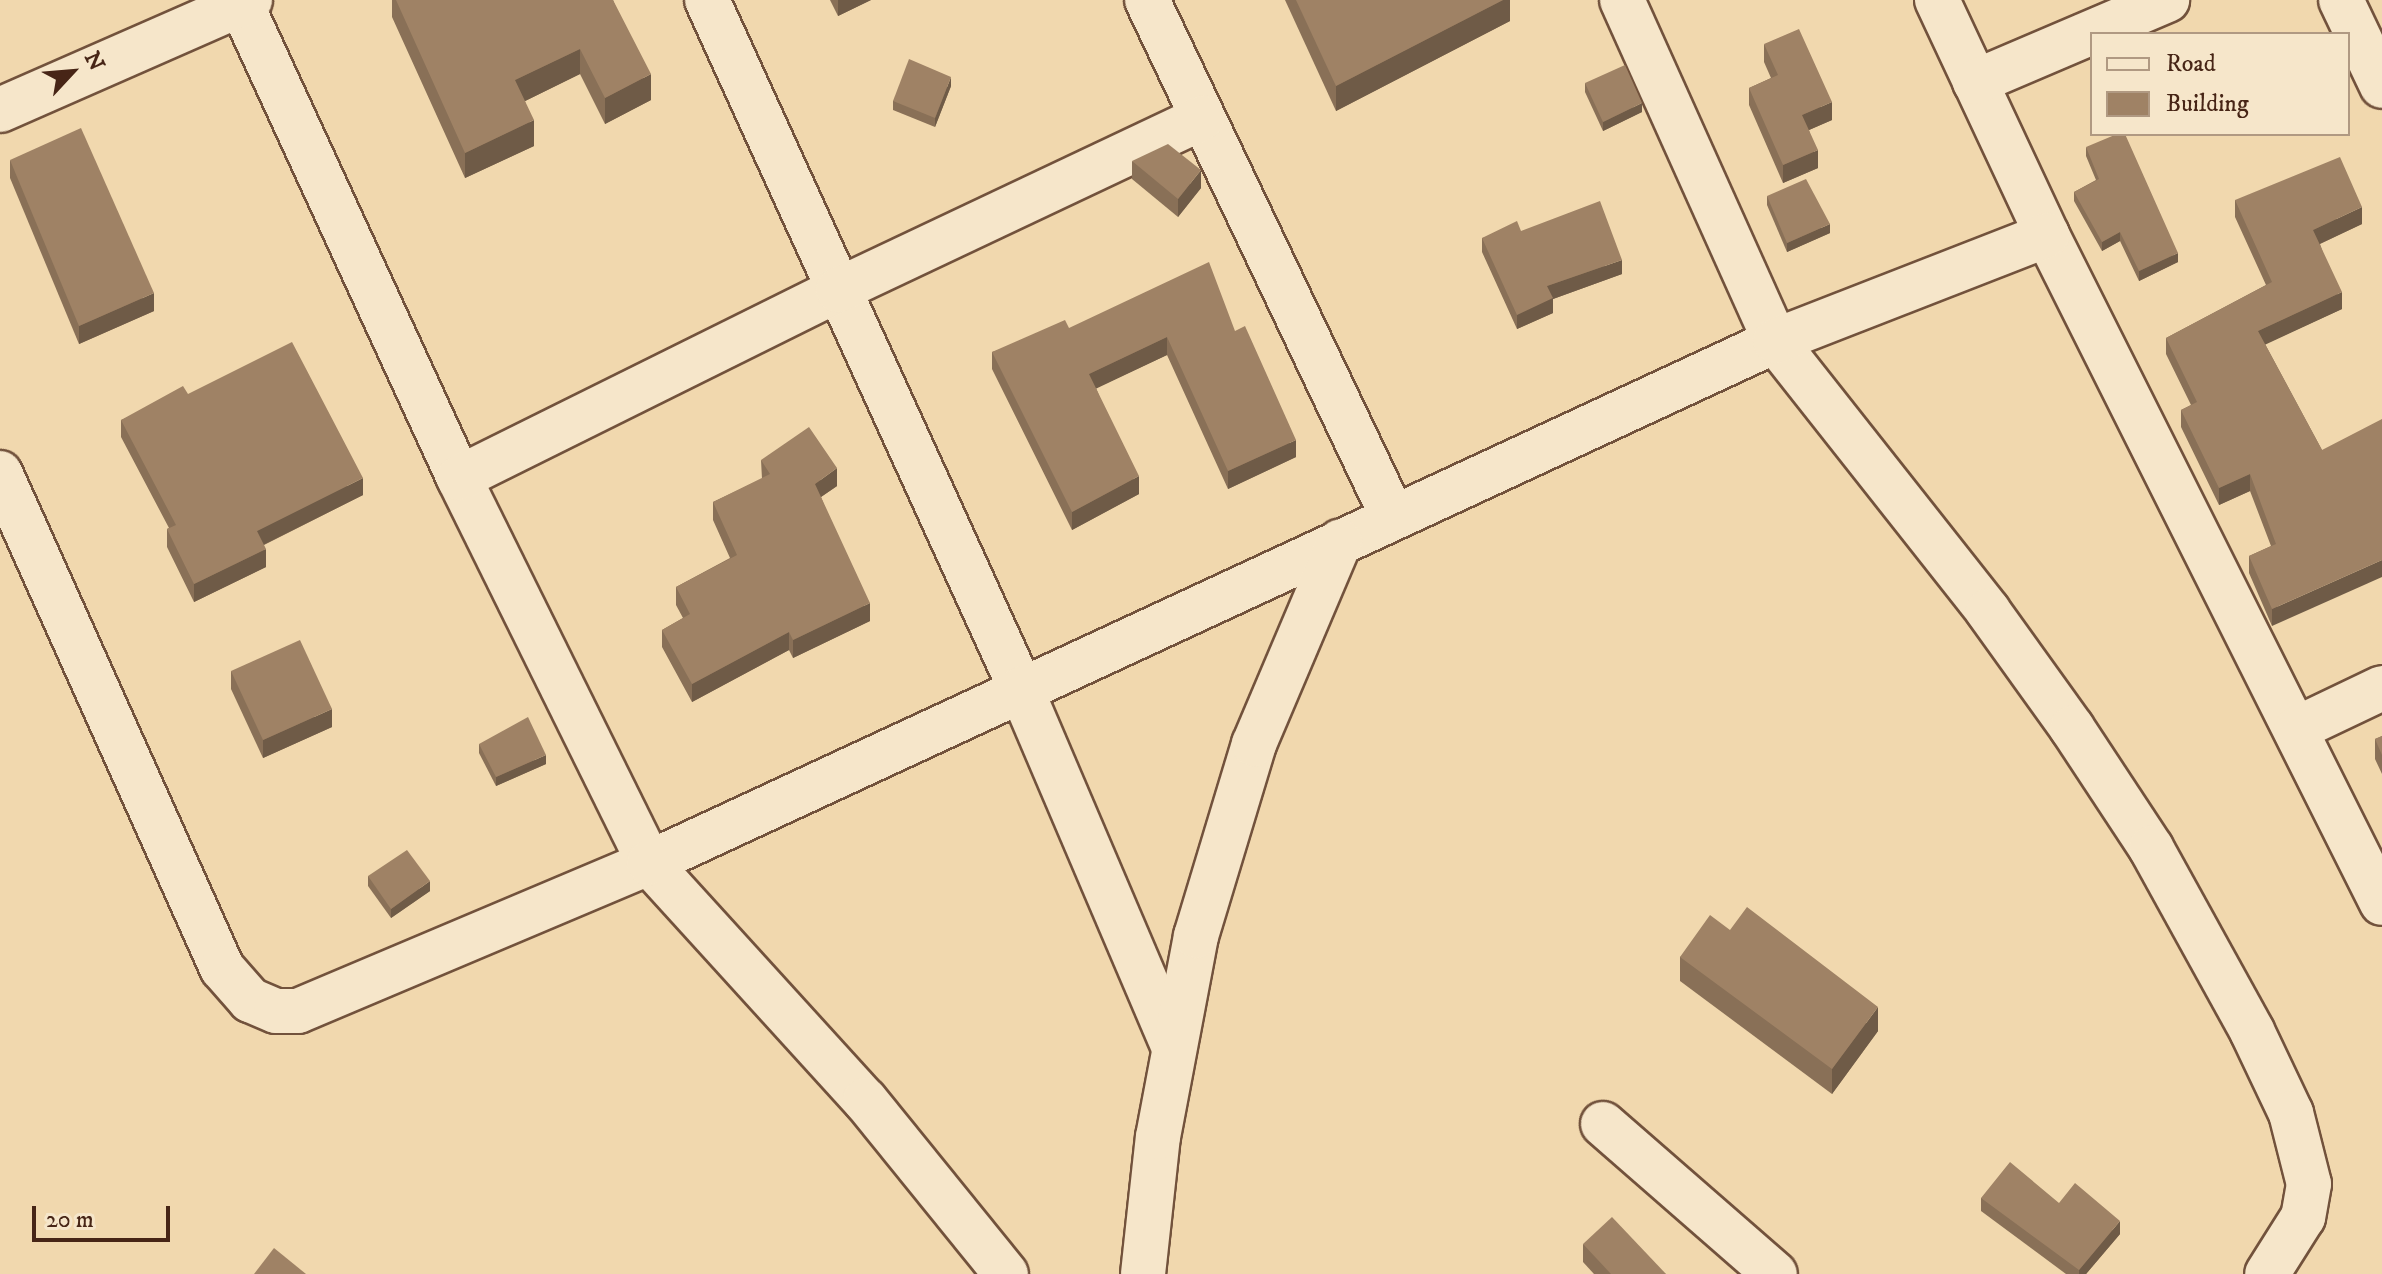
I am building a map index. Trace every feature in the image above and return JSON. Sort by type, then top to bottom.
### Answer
[{"type":"street","points":[[707,0],[1021,689],[1174,1047]]},
{"type":"street","points":[[1147,0],[1392,515]]},
{"type":"street","points":[[1622,0],[1775,341],[1988,611],[2072,728],[2151,848],[2252,1031],[2291,1113],[2309,1184],[2303,1217],[2267,1274]]},
{"type":"street","points":[[1937,0],[2047,235],[2382,903]]},
{"type":"street","points":[[2092,32],[2167,0]]},
{"type":"street","points":[[2341,0],[2382,86]]},
{"type":"street","points":[[0,110],[246,2],[459,478],[649,863],[855,1088],[1006,1274]]},
{"type":"street","points":[[1975,82],[2090,33]]},
{"type":"street","points":[[459,478],[838,290],[1202,118]]},
{"type":"street","points":[[0,473],[222,968],[250,1000],[276,1011],[310,1009],[649,863],[1392,515],[1775,341],[2047,235]]},
{"type":"street","points":[[1143,1274],[1174,1047],[1196,936],[1250,758],[1340,541]]},
{"type":"street","points":[[2296,729],[2382,688]]},
{"type":"street","points":[[1603,1124],[1775,1274]]},
{"type":"building","points":[[396,0],[613,0],[651,74],[605,98],[580,49],[515,80],[534,120],[465,153]]},
{"type":"building","points":[[1296,0],[1503,0],[1336,86]]},
{"type":"building","points":[[1799,29],[1832,102],[1802,115],[1818,150],[1783,165],[1749,88],[1778,75],[1764,44]]},
{"type":"building","points":[[909,59],[951,77],[935,118],[893,101]]},
{"type":"building","points":[[1625,65],[1642,103],[1603,122],[1585,83]]},
{"type":"building","points":[[81,128],[154,293],[79,326],[10,160]]},
{"type":"building","points":[[2112,136],[2126,136],[2178,253],[2139,271],[2120,232],[2102,242],[2074,192],[2099,179],[2086,147]]},
{"type":"building","points":[[1168,144],[1201,170],[1178,199],[1132,161]]},
{"type":"building","points":[[2340,157],[2362,207],[2313,230],[2342,292],[2258,331],[2322,450],[2382,419],[2382,560],[2272,609],[2249,556],[2276,544],[2250,474],[2219,488],[2181,410],[2197,402],[2166,338],[2272,282],[2235,200]]},
{"type":"building","points":[[1806,179],[1830,224],[1787,243],[1767,196]]},
{"type":"building","points":[[1600,201],[1622,260],[1547,286],[1553,298],[1517,315],[1482,238],[1517,221],[1521,231]]},
{"type":"building","points":[[1209,262],[1235,331],[1245,326],[1296,440],[1228,471],[1167,337],[1089,374],[1139,476],[1072,512],[992,352],[1065,320],[1069,328]]},
{"type":"building","points":[[292,342],[363,478],[257,531],[266,549],[194,584],[167,529],[176,525],[121,420],[183,386],[188,394]]},
{"type":"building","points":[[809,427],[837,468],[815,484],[870,603],[793,640],[789,632],[692,684],[662,630],[690,614],[676,587],[737,555],[713,502],[770,474],[761,460]]},
{"type":"building","points":[[300,640],[332,709],[263,740],[231,671]]},
{"type":"building","points":[[528,717],[546,755],[496,777],[479,744]]},
{"type":"building","points":[[2382,736],[2382,755],[2375,739]]},
{"type":"building","points":[[407,850],[430,881],[391,909],[368,876]]},
{"type":"building","points":[[1747,907],[1878,1007],[1832,1069],[1680,957],[1710,915],[1730,930]]},
{"type":"building","points":[[2010,1162],[2059,1203],[2075,1183],[2120,1221],[2079,1270],[1981,1198]]},
{"type":"building","points":[[1612,1217],[1666,1274],[1611,1274],[1583,1244]]},
{"type":"building","points":[[274,1248],[306,1274],[254,1274]]}]
